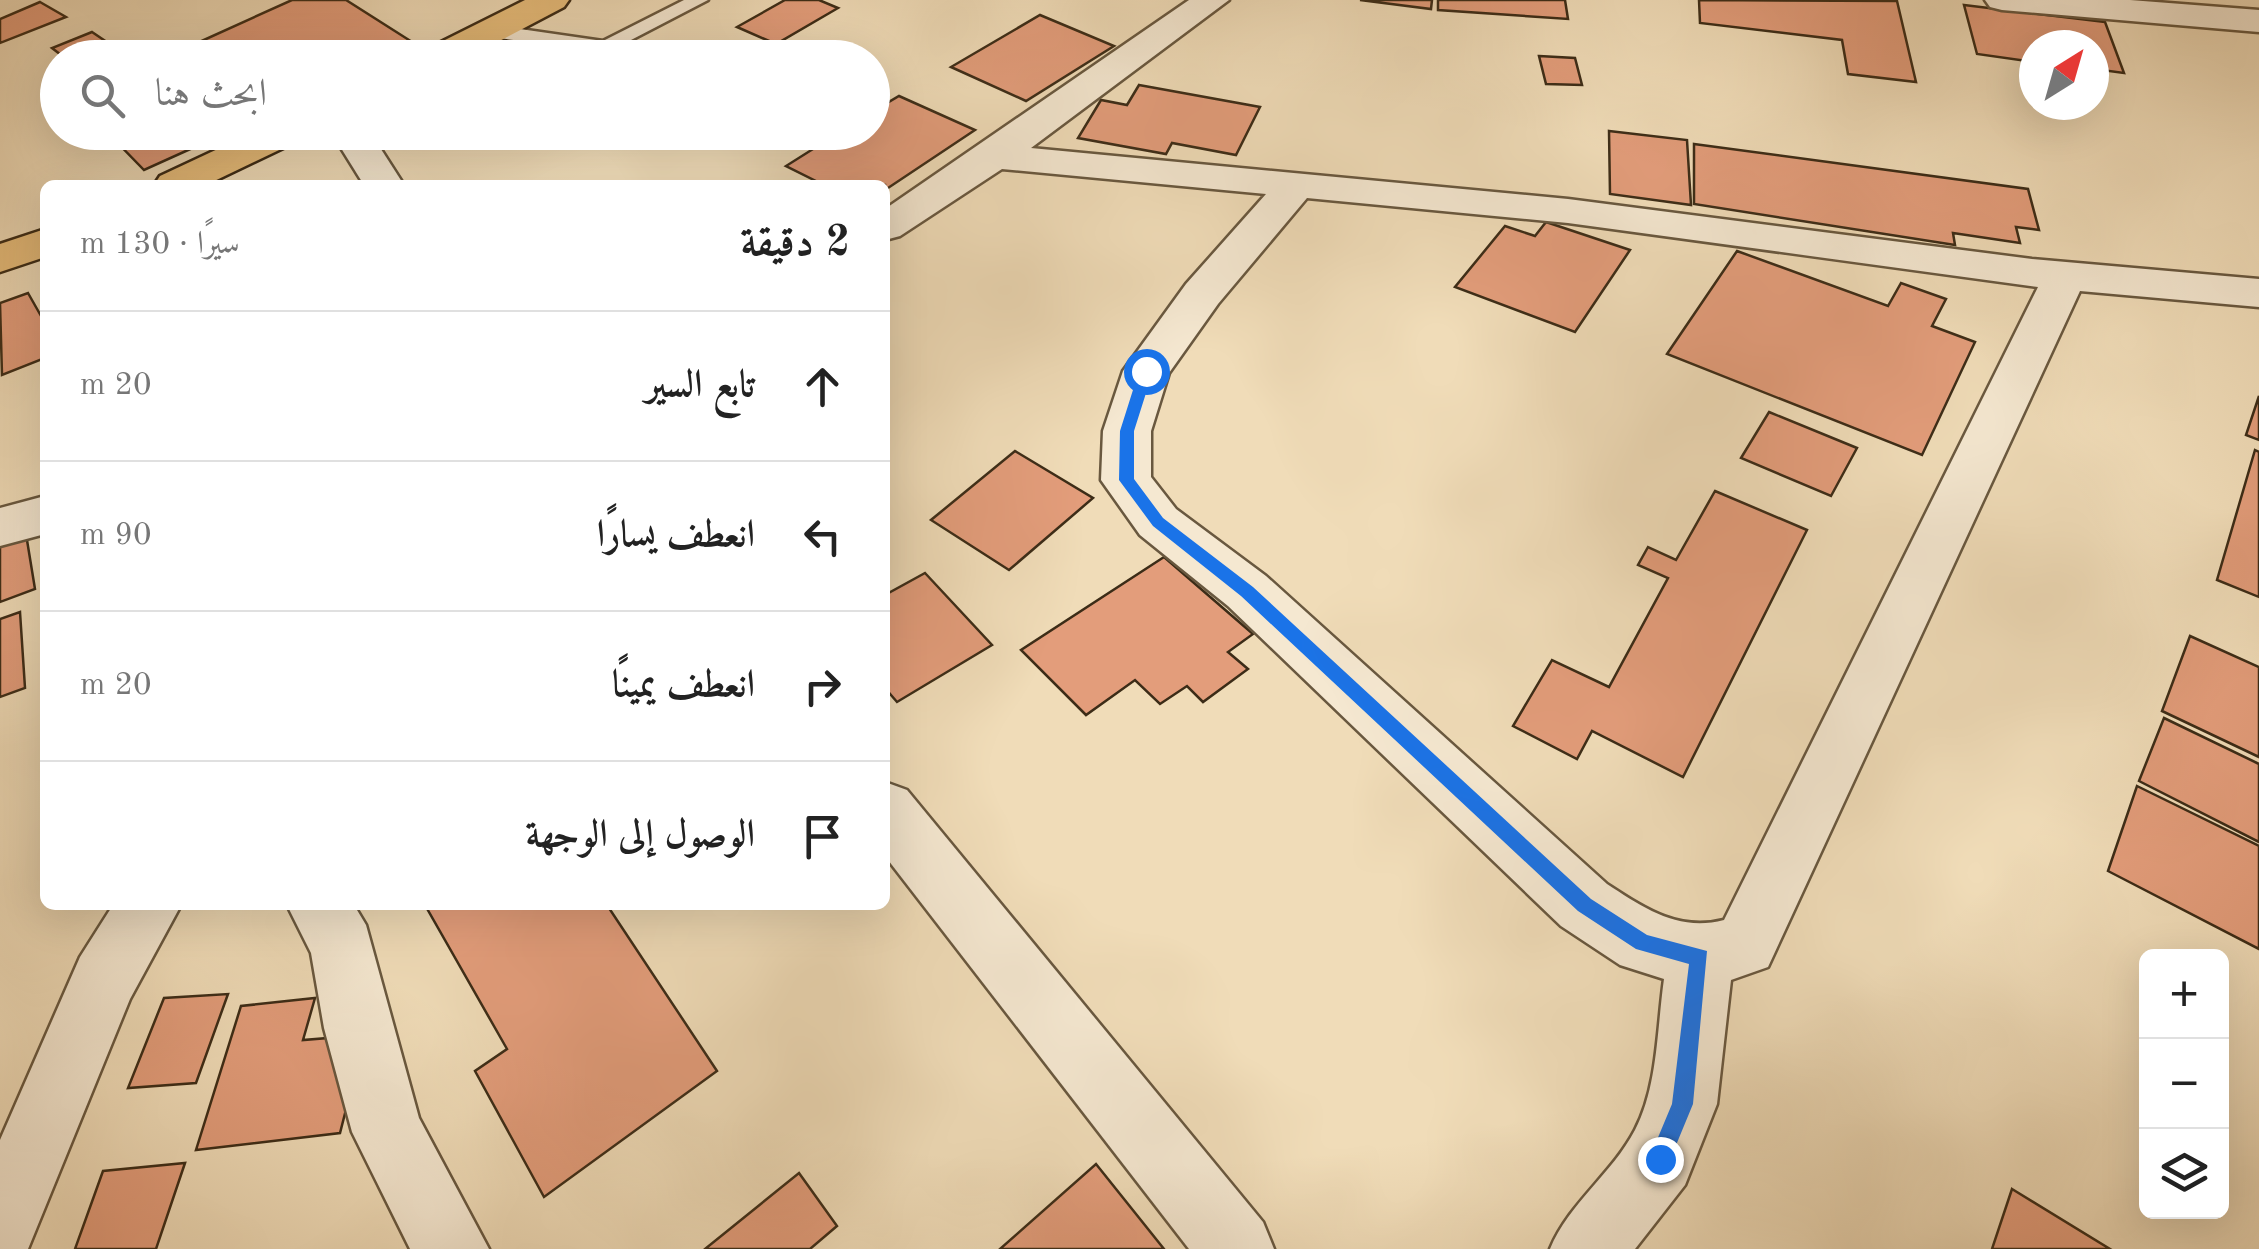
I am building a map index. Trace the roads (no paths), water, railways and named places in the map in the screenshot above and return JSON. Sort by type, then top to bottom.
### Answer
[{"type":"main road","points":[[473,40],[552,0]]},
{"type":"main road","points":[[185,180],[248,150]]},
{"type":"main road","points":[[0,258],[40,244]]},
{"type":"street","points":[[890,223],[994,156],[1212,0]]},
{"type":"street","points":[[2002,0],[2259,21]]},
{"type":"street","points":[[337,150],[338,180]]},
{"type":"street","points":[[362,150],[381,180]]},
{"type":"street","points":[[994,156],[1568,211],[2064,276],[2259,292]]},
{"type":"street","points":[[1296,186],[1202,294],[1146,371],[1127,431],[1126,480],[1158,522],[1247,592],[1584,905],[1643,943],[1700,958],[1745,945],[2064,276]]},
{"type":"street","points":[[0,527],[40,516]]},
{"type":"street","points":[[890,814],[1236,1249]]},
{"type":"street","points":[[0,1226],[16,1154],[104,980],[145,910]]},
{"type":"street","points":[[322,910],[343,946],[358,1028],[388,1132],[450,1249]]},
{"type":"street","points":[[1588,1249],[1660,1159],[1682,1104],[1700,958]]},
{"type":"lane","points":[[620,40],[699,0]]},
{"type":"lane","points":[[492,30],[559,40]]}]
